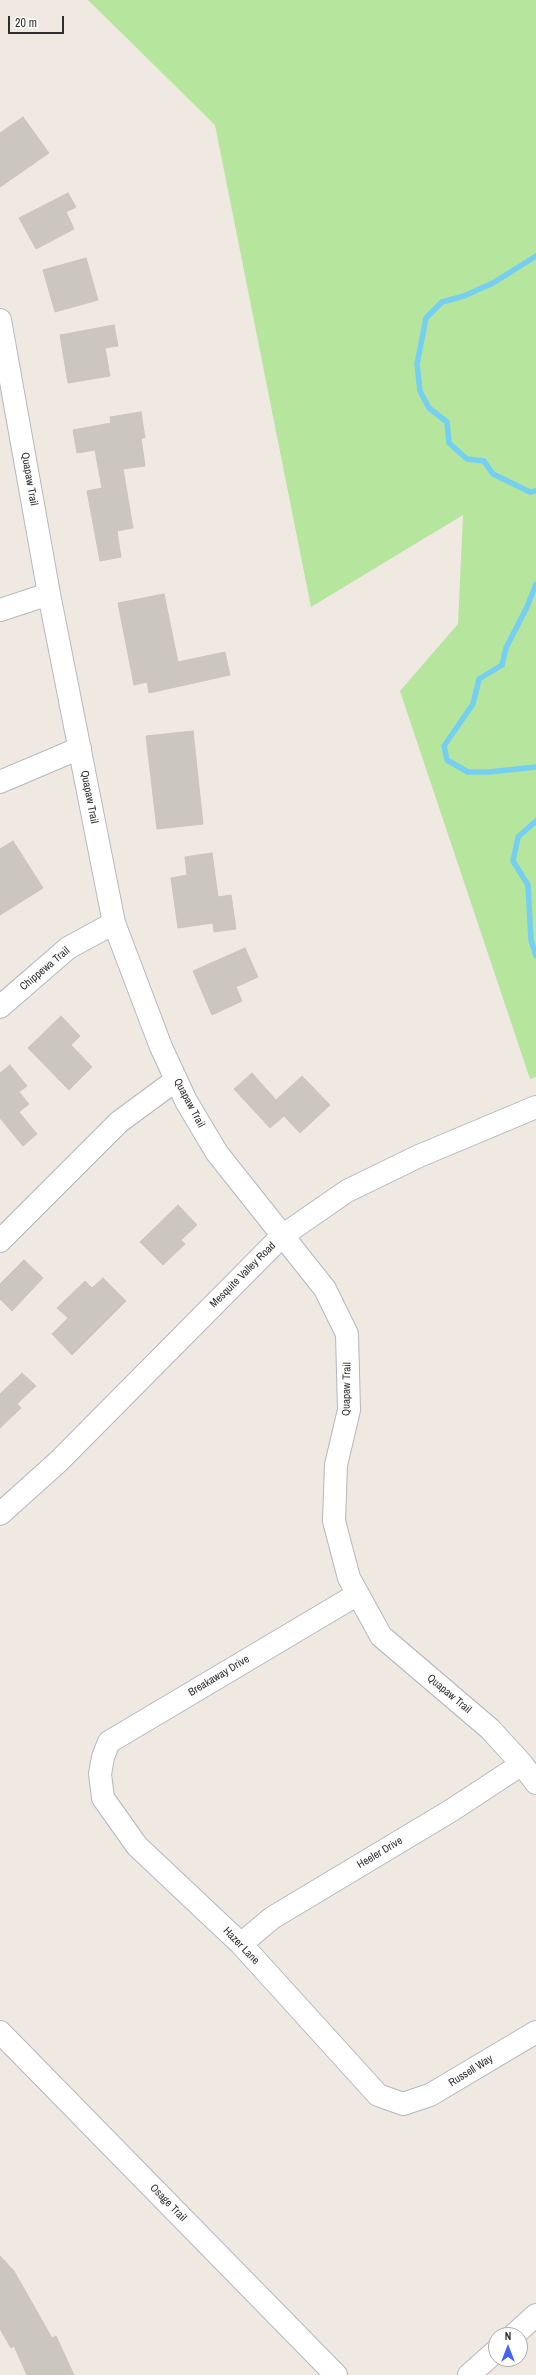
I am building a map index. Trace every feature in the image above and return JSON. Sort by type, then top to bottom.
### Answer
[{"type":"street","name":"Quapaw Trail","points":[[0,320],[9,423],[50,594],[114,923],[137,986],[186,1101],[217,1153],[325,1289],[347,1334],[349,1410],[336,1465],[334,1521],[349,1578],[381,1636],[490,1729],[522,1764],[536,1783]]},
{"type":"street","points":[[0,610],[50,594]]},
{"type":"street","points":[[0,782],[80,748]]},
{"type":"street","name":"Chippewa Trail","points":[[0,1007],[68,948],[114,923]]},
{"type":"street","points":[[0,1241],[119,1122],[176,1080]]},
{"type":"street","name":"Mesquite Valley Road","points":[[0,1514],[59,1460],[282,1236],[347,1191],[419,1156],[536,1107]]},
{"type":"street","name":"Breakaway Drive","points":[[100,1774],[103,1757],[109,1742],[358,1594]]},
{"type":"street","name":"Heeler Drive","points":[[241,1944],[272,1918],[452,1810],[522,1764]]},
{"type":"street","name":"Hazer Lane","points":[[100,1774],[103,1798],[137,1846],[241,1944],[378,2096],[402,2104]]},
{"type":"street","name":"Osage Trail","points":[[0,2032],[336,2375]]},
{"type":"street","name":"Russell Way","points":[[402,2104],[430,2096],[536,2032]]},
{"type":"street","points":[[523,2327],[536,2315]]},
{"type":"street","points":[[469,2375],[488,2358]]},
{"type":"green space","points":[[88,0],[536,0],[536,1077],[530,1079],[400,691],[458,624],[463,515],[311,607],[215,125]]},
{"type":"building","points":[[23,117],[49,153],[0,187],[0,133]]},
{"type":"building","points":[[68,193],[76,207],[66,212],[74,229],[36,249],[19,218]]},
{"type":"building","points":[[86,258],[98,300],[55,312],[43,270]]},
{"type":"building","points":[[114,325],[118,346],[105,348],[110,376],[68,383],[60,335]]},
{"type":"building","points":[[141,412],[145,438],[141,438],[145,466],[123,469],[133,528],[117,531],[121,557],[100,561],[87,491],[102,488],[95,450],[77,453],[73,430],[111,423],[110,417]]},
{"type":"building","points":[[164,594],[178,662],[225,652],[230,675],[149,693],[147,682],[134,685],[118,603]]},
{"type":"building","points":[[193,731],[203,824],[157,829],[146,736]]},
{"type":"building","points":[[13,841],[43,888],[0,915],[0,849]]},
{"type":"building","points":[[212,853],[218,897],[231,895],[236,929],[214,932],[213,923],[178,928],[171,878],[187,875],[185,857]]},
{"type":"building","points":[[245,948],[258,977],[236,987],[242,1001],[212,1015],[193,971]]},
{"type":"building","points":[[61,1016],[80,1036],[71,1045],[92,1067],[69,1090],[28,1048]]},
{"type":"building","points":[[10,1065],[27,1086],[19,1092],[29,1104],[19,1112],[37,1134],[23,1146],[0,1118],[0,1073]]},
{"type":"building","points":[[252,1073],[276,1100],[302,1076],[330,1105],[300,1133],[284,1116],[270,1128],[234,1089]]},
{"type":"building","points":[[178,1205],[197,1225],[181,1240],[185,1244],[163,1265],[140,1242]]},
{"type":"building","points":[[24,1260],[43,1278],[12,1311],[0,1299],[0,1284]]},
{"type":"building","points":[[103,1278],[126,1301],[72,1355],[52,1334],[68,1318],[57,1308],[85,1281],[92,1288]]},
{"type":"building","points":[[22,1373],[36,1386],[17,1404],[21,1408],[0,1428],[0,1394]]},
{"type":"building","points":[[0,2256],[14,2271],[52,2338],[56,2336],[74,2375],[27,2375],[14,2346],[11,2348],[0,2329]]},
{"type":"waterway","points":[[536,256],[493,283],[464,296],[442,302],[426,318],[417,364],[420,391],[429,408],[447,422],[449,443],[467,459],[484,461],[493,474],[530,492],[536,491]]},
{"type":"waterway","points":[[536,584],[527,607],[506,648],[502,665],[479,679],[473,704],[444,746],[447,760],[468,772],[489,772],[536,767]]},
{"type":"waterway","points":[[536,821],[518,837],[513,861],[528,885],[531,940],[536,956]]}]
